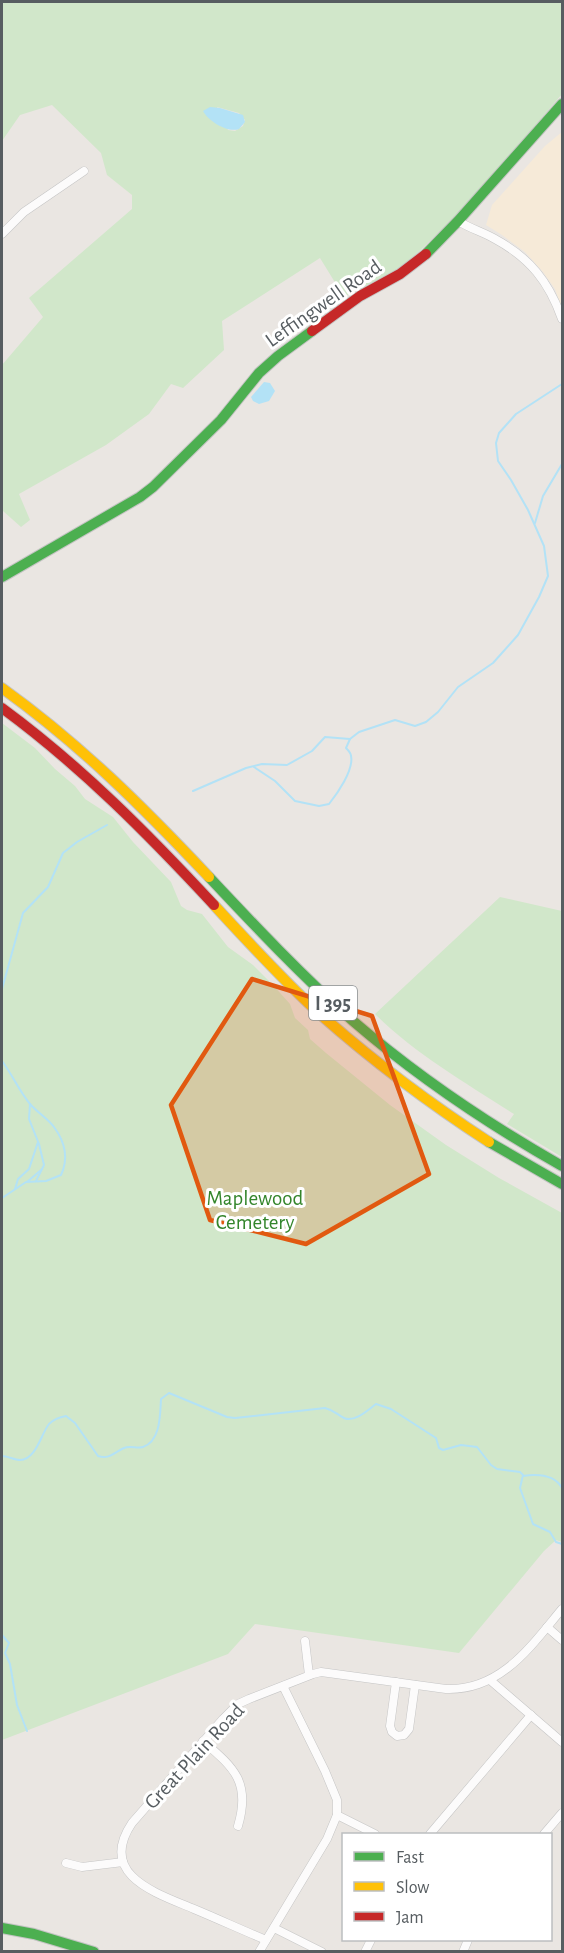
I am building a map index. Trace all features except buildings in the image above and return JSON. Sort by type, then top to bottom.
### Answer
[{"type":"main road","name":"Leffingwell Road","points":[[2,576],[140,497],[153,487],[221,420],[248,386],[278,356],[360,296],[400,274],[425,255],[562,104]]},
{"type":"main road","name":"I 395","points":[[2,688],[50,724],[113,777],[285,957],[354,1022],[412,1070],[459,1104],[562,1166]]},
{"type":"main road","name":"I 395","points":[[2,708],[62,754],[112,799],[279,974],[354,1043],[403,1083],[447,1114],[519,1160],[562,1184]]},
{"type":"main road","points":[[2,1928],[34,1934],[94,1952]]},
{"type":"street","points":[[2,234],[24,212],[84,171]]},
{"type":"street","points":[[458,221],[472,230],[494,238],[528,262],[554,295],[562,319]]},
{"type":"street","name":"Great Plain Road","points":[[123,1862],[122,1841],[131,1824],[237,1705],[254,1696],[316,1673],[459,1689],[477,1685],[490,1680],[517,1661],[562,1609]]},
{"type":"street","points":[[547,1627],[562,1640]]},
{"type":"street","points":[[305,1641],[309,1675]]},
{"type":"street","points":[[490,1680],[562,1742]]},
{"type":"street","points":[[396,1682],[390,1727],[392,1732],[398,1736],[405,1735],[409,1729],[415,1685]]},
{"type":"street","points":[[259,1952],[327,1839],[337,1815],[338,1803],[333,1788],[283,1686]]},
{"type":"street","points":[[431,1833],[531,1714]]},
{"type":"street","points":[[203,1741],[231,1767],[240,1782],[243,1800],[238,1826]]},
{"type":"street","points":[[545,1833],[562,1813]]},
{"type":"street","points":[[337,1815],[373,1833]]},
{"type":"street","points":[[66,1863],[83,1867],[123,1862],[132,1877],[150,1890],[266,1940]]},
{"type":"street","points":[[274,1928],[322,1952]]},
{"type":"highlighted area","points":[[252,979],[372,1016],[429,1174],[306,1244],[210,1220],[171,1105]]},
{"type":"shaded area","points":[[562,132],[562,309],[555,289],[525,252],[486,225],[492,205],[545,146]]},
{"type":"green space","points":[[2,2],[562,2],[562,94],[471,201],[403,267],[344,297],[320,258],[222,321],[224,350],[183,388],[171,384],[149,414],[106,445],[19,494],[30,520],[21,527],[3,511],[2,507],[2,365],[43,317],[29,298],[132,209],[132,195],[107,175],[101,153],[52,105],[20,115],[2,141]],"holes":[[[217,107],[239,113],[245,120],[243,126],[235,131],[228,130]]]},
{"type":"green space","name":"Maplewood Cemetery","points":[[2,723],[35,748],[75,786],[85,799],[113,817],[171,882],[181,906],[202,914],[228,947],[253,965],[272,984],[290,1004],[295,1018],[308,1030],[310,1039],[326,1053],[390,1105],[446,1145],[562,1213],[562,1542],[556,1540],[544,1551],[459,1653],[255,1624],[228,1654],[2,1740]]},
{"type":"green space","points":[[500,897],[562,911],[562,1157],[507,1124],[514,1114],[424,1055],[390,1029],[375,1014]]},
{"type":"water","points":[[210,107],[243,115],[245,122],[235,130],[219,126],[203,111]]},
{"type":"water","points":[[264,382],[270,383],[275,391],[269,401],[259,404],[251,397]]},
{"type":"waterway","points":[[193,791],[246,768],[262,764],[287,765],[312,751],[325,737],[350,739],[359,732],[395,720],[415,726],[426,722],[438,712],[458,687],[493,663],[518,635],[548,576],[544,546],[528,510],[498,461],[496,443],[499,433],[516,414],[562,384]]},
{"type":"waterway","points":[[535,523],[543,496],[562,464]]},
{"type":"waterway","points":[[254,767],[275,781],[295,801],[319,806],[329,804],[344,782],[350,768],[351,755],[346,748],[350,739]]},
{"type":"waterway","points":[[2,989],[23,913],[48,887],[63,853],[107,825]]},
{"type":"waterway","points":[[2,1061],[26,1099],[58,1133],[65,1156],[61,1175],[46,1181],[26,1182],[2,1198]]},
{"type":"waterway","points":[[30,1104],[29,1119],[44,1165],[36,1181]]},
{"type":"waterway","points":[[15,1189],[18,1179],[29,1169],[38,1142]]},
{"type":"waterway","points":[[27,1182],[41,1170]]},
{"type":"waterway","points":[[2,1456],[18,1460],[26,1459],[34,1451],[49,1424],[66,1416],[75,1423],[98,1456],[109,1456],[126,1447],[143,1447],[149,1444],[156,1433],[160,1419],[161,1399],[169,1393],[227,1417],[235,1418],[325,1408],[344,1418],[352,1419],[376,1404],[391,1409],[436,1438],[439,1448],[443,1450],[461,1445],[477,1447],[497,1469],[520,1472],[523,1475],[520,1488],[533,1524],[550,1532],[556,1542],[562,1544]]},
{"type":"waterway","points":[[523,1476],[539,1475],[550,1478],[559,1483],[562,1488]]},
{"type":"waterway","points":[[2,1635],[9,1643],[5,1653],[10,1664],[17,1705],[27,1731]]},
{"type":"traffic: fast","points":[[426,254],[562,104]]},
{"type":"traffic: fast","points":[[2,577],[140,497],[153,487],[221,420],[259,373],[312,331]]},
{"type":"traffic: fast","points":[[209,877],[297,969],[378,1042],[454,1099],[507,1134],[562,1166]]},
{"type":"traffic: fast","points":[[489,1142],[562,1184]]},
{"type":"traffic: fast","points":[[2,1928],[34,1934],[94,1952]]},
{"type":"traffic: slow","points":[[2,688],[58,731],[110,777],[209,877]]},
{"type":"traffic: slow","points":[[214,905],[320,1014],[402,1081],[489,1142]]},
{"type":"traffic: jam","points":[[312,331],[360,296],[400,274],[426,254]]},
{"type":"traffic: jam","points":[[2,708],[59,753],[113,802],[214,905]]}]
